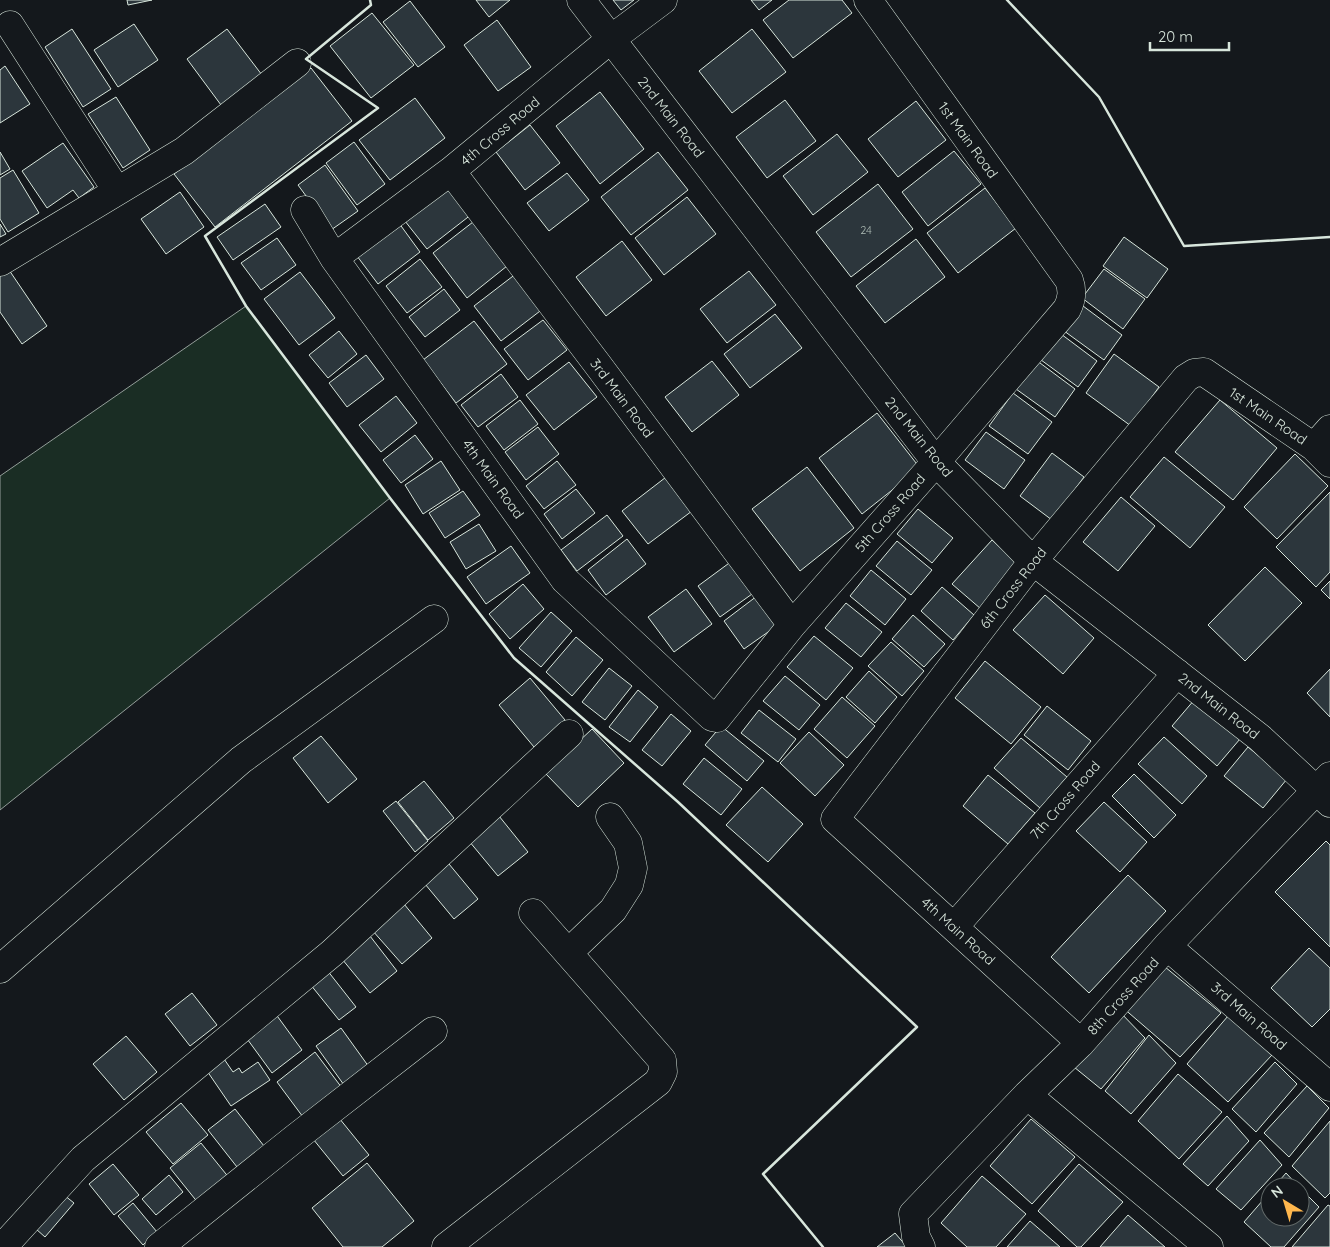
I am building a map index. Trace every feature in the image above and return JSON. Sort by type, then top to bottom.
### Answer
[{"type":"street","name":"2nd Main Road","points":[[581,0],[936,462],[1033,561],[1325,790]]},
{"type":"street","name":"4th Cross Road","points":[[334,258],[451,171],[611,39],[663,0]]},
{"type":"street","name":"1st Main Road","points":[[868,0],[1069,280]]},
{"type":"street","points":[[10,25],[117,191]]},
{"type":"street","points":[[0,262],[184,151],[297,63]]},
{"type":"street","name":"3rd Main Road","points":[[451,171],[792,625]]},
{"type":"street","name":"4th Main Road","points":[[305,210],[334,258],[565,580],[716,719]]},
{"type":"street","name":"5th Cross Road","points":[[716,719],[792,625],[936,462],[1067,309],[1072,293],[1069,280]]},
{"type":"street","name":"1st Main Road","points":[[1204,372],[1325,446]]},
{"type":"street","name":"6th Cross Road","points":[[835,819],[1033,561],[1186,378],[1194,373],[1204,372]]},
{"type":"street","points":[[0,969],[241,760],[434,619]]},
{"type":"street","name":"7th Cross Road","points":[[954,927],[1177,673]]},
{"type":"street","points":[[14,1241],[83,1159],[332,953],[569,734]]},
{"type":"street","name":"8th Cross Road","points":[[921,1247],[916,1237],[913,1214],[1026,1095],[1081,1043],[1168,946],[1325,790]]},
{"type":"street","points":[[568,953],[613,910],[629,886],[633,868],[628,843],[610,817]]},
{"type":"street","name":"4th Main Road","points":[[835,819],[1081,1043]]},
{"type":"street","points":[[446,1247],[658,1082],[663,1072],[662,1060],[533,913]]},
{"type":"street","name":"3rd Main Road","points":[[1168,946],[1330,1087]]},
{"type":"street","points":[[159,1247],[433,1031]]},
{"type":"street","points":[[1026,1095],[1209,1247]]},
{"type":"green space","points":[[246,306],[390,498],[0,810],[0,476]]},
{"type":"building","points":[[127,0],[152,0],[128,5]]},
{"type":"building","points":[[476,0],[510,0],[489,17]]},
{"type":"building","points":[[613,0],[634,0],[621,10]]},
{"type":"building","points":[[751,0],[772,0],[759,10]]},
{"type":"building","points":[[789,0],[842,0],[852,13],[793,58],[763,20]]},
{"type":"building","points":[[410,1],[445,47],[418,67],[383,22]]},
{"type":"building","points":[[372,13],[414,65],[371,98],[330,46]]},
{"type":"building","points":[[497,20],[531,67],[498,91],[464,45]]},
{"type":"building","points":[[134,24],[158,60],[118,87],[94,50]]},
{"type":"building","points":[[72,29],[111,89],[83,107],[45,47]]},
{"type":"building","points":[[227,29],[262,75],[221,105],[187,59]]},
{"type":"building","points":[[752,29],[786,72],[732,113],[699,71]]},
{"type":"building","points":[[5,66],[30,104],[0,123],[0,70]]},
{"type":"building","points":[[311,68],[352,121],[215,227],[174,174]]},
{"type":"building","points":[[600,92],[644,149],[600,184],[556,126]]},
{"type":"building","points":[[116,97],[150,150],[123,168],[88,114]]},
{"type":"building","points":[[415,98],[445,138],[390,180],[359,140]]},
{"type":"building","points":[[785,100],[816,141],[767,178],[736,137]]},
{"type":"building","points":[[916,101],[946,140],[898,177],[868,139]]},
{"type":"building","points":[[530,125],[560,163],[525,190],[496,152]]},
{"type":"building","points":[[837,134],[868,172],[813,215],[783,176]]},
{"type":"building","points":[[354,142],[385,184],[357,205],[326,163]]},
{"type":"building","points":[[63,143],[94,187],[79,198],[73,190],[47,208],[22,171]]},
{"type":"building","points":[[954,151],[981,184],[928,226],[902,192]]},
{"type":"building","points":[[0,152],[10,169],[0,175]]},
{"type":"building","points":[[658,152],[688,190],[631,235],[601,197]]},
{"type":"building","points":[[325,165],[358,211],[331,230],[298,185]]},
{"type":"building","points":[[13,170],[39,213],[8,232],[0,219],[0,178]]},
{"type":"building","points":[[567,173],[589,200],[549,231],[527,203]]},
{"type":"building","points":[[447,181],[472,214],[427,249],[401,216]]},
{"type":"building","points":[[878,184],[913,229],[851,277],[816,232]]},
{"type":"building","points":[[985,188],[1016,228],[958,273],[927,233]]},
{"type":"building","points":[[180,192],[204,227],[166,254],[141,219]]},
{"type":"building","points":[[687,197],[716,234],[664,275],[635,238]]},
{"type":"building","points":[[265,204],[281,227],[233,260],[217,237]]},
{"type":"building","points":[[396,219],[420,252],[378,284],[354,252]]},
{"type":"building","points":[[473,222],[507,266],[467,298],[433,253]]},
{"type":"building","points":[[0,224],[6,234],[0,237]]},
{"type":"building","points":[[1124,237],[1168,269],[1147,298],[1103,266]]},
{"type":"building","points":[[277,238],[296,265],[261,290],[241,263]]},
{"type":"building","points":[[916,239],[945,277],[885,323],[856,286]]},
{"type":"building","points":[[622,241],[652,280],[606,316],[576,277]]},
{"type":"building","points":[[420,259],[442,287],[407,313],[386,286]]},
{"type":"building","points":[[7,267],[47,326],[22,344],[0,312],[0,272]]},
{"type":"building","points":[[1104,269],[1145,299],[1123,329],[1082,298]]},
{"type":"building","points":[[749,271],[776,305],[727,343],[700,309]]},
{"type":"building","points":[[300,272],[335,318],[299,345],[264,299]]},
{"type":"building","points":[[517,273],[544,308],[501,341],[474,306]]},
{"type":"building","points":[[444,289],[460,310],[425,337],[409,317]]},
{"type":"building","points":[[1079,303],[1122,335],[1104,360],[1060,328]]},
{"type":"building","points":[[775,314],[802,348],[750,388],[724,354]]},
{"type":"building","points":[[543,320],[567,350],[528,380],[504,349]]},
{"type":"building","points":[[474,321],[507,364],[456,403],[423,360]]},
{"type":"building","points":[[339,331],[357,354],[328,378],[309,355]]},
{"type":"building","points":[[1057,331],[1097,361],[1078,387],[1037,357]]},
{"type":"building","points":[[1114,354],[1159,387],[1131,426],[1086,393]]},
{"type":"building","points":[[366,355],[384,379],[347,407],[329,383]]},
{"type":"building","points":[[1036,360],[1075,389],[1055,417],[1016,389]]},
{"type":"building","points":[[712,361],[739,395],[692,432],[665,397]]},
{"type":"building","points":[[569,362],[597,397],[554,430],[526,395]]},
{"type":"building","points":[[501,374],[518,397],[478,427],[461,405]]},
{"type":"building","points":[[1013,393],[1052,422],[1028,454],[989,426]]},
{"type":"building","points":[[396,396],[417,423],[381,452],[359,425]]},
{"type":"building","points":[[520,400],[538,424],[504,450],[486,426]]},
{"type":"building","points":[[1220,400],[1277,448],[1233,500],[1175,452]]},
{"type":"building","points":[[877,413],[920,468],[862,514],[819,458]]},
{"type":"building","points":[[538,427],[559,454],[526,480],[505,452]]},
{"type":"building","points":[[986,432],[1025,460],[1004,489],[965,460]]},
{"type":"building","points":[[415,435],[433,459],[401,483],[383,460]]},
{"type":"building","points":[[1052,453],[1084,477],[1052,520],[1020,496]]},
{"type":"building","points":[[1295,454],[1328,486],[1277,539],[1244,507]]},
{"type":"building","points":[[1164,457],[1225,507],[1190,548],[1130,497]]},
{"type":"building","points":[[441,461],[460,490],[423,514],[405,485]]},
{"type":"building","points":[[557,461],[576,485],[544,509],[526,486]]},
{"type":"building","points":[[807,467],[854,528],[800,571],[752,509]]},
{"type":"building","points":[[670,474],[696,508],[648,544],[622,511]]},
{"type":"building","points":[[576,489],[595,513],[562,539],[544,514]]},
{"type":"building","points":[[463,491],[480,515],[445,538],[429,513]]},
{"type":"building","points":[[1330,492],[1330,572],[1316,587],[1276,547]]},
{"type":"building","points":[[1121,497],[1155,526],[1118,571],[1083,542]]},
{"type":"building","points":[[918,509],[953,538],[932,563],[897,534]]},
{"type":"building","points":[[607,515],[623,536],[577,571],[561,550]]},
{"type":"building","points":[[479,524],[496,551],[466,569],[450,542]]},
{"type":"building","points":[[627,539],[646,564],[606,595],[588,570]]},
{"type":"building","points":[[992,540],[1020,565],[981,609],[952,584]]},
{"type":"building","points":[[897,541],[932,570],[911,595],[876,566]]},
{"type":"building","points":[[511,546],[530,573],[486,604],[467,577]]},
{"type":"building","points":[[736,558],[759,589],[720,617],[698,586]]},
{"type":"building","points":[[1265,567],[1302,603],[1245,661],[1208,625]]},
{"type":"building","points":[[871,570],[906,599],[885,625],[850,596]]},
{"type":"building","points":[[1330,581],[1330,599],[1321,590]]},
{"type":"building","points":[[523,584],[544,609],[510,639],[489,614]]},
{"type":"building","points":[[942,587],[974,615],[953,640],[921,611]]},
{"type":"building","points":[[686,589],[712,624],[674,652],[648,617]]},
{"type":"building","points":[[1045,595],[1094,638],[1063,674],[1013,630]]},
{"type":"building","points":[[757,596],[778,625],[744,649],[724,621]]},
{"type":"building","points":[[846,603],[882,632],[861,657],[825,628]]},
{"type":"building","points":[[551,612],[572,631],[541,667],[519,648]]},
{"type":"building","points":[[913,615],[945,644],[924,667],[892,639]]},
{"type":"building","points":[[814,636],[853,668],[826,700],[787,667]]},
{"type":"building","points":[[576,637],[603,660],[572,696],[546,672]]},
{"type":"building","points":[[891,642],[924,671],[902,696],[868,666]]},
{"type":"building","points":[[985,661],[1041,707],[1011,744],[955,698]]},
{"type":"building","points":[[609,668],[632,686],[605,720],[582,702]]},
{"type":"building","points":[[1330,669],[1330,717],[1307,693]]},
{"type":"building","points":[[869,671],[897,697],[875,723],[846,697]]},
{"type":"building","points":[[785,676],[820,705],[799,730],[763,701]]},
{"type":"building","points":[[530,678],[565,720],[534,747],[499,705]]},
{"type":"building","points":[[638,690],[658,707],[630,742],[609,727]]},
{"type":"building","points":[[842,697],[875,726],[847,758],[814,729]]},
{"type":"building","points":[[1195,699],[1240,739],[1217,766],[1172,726]]},
{"type":"building","points":[[1047,706],[1091,741],[1068,770],[1024,735]]},
{"type":"building","points":[[759,710],[796,739],[778,762],[741,733]]},
{"type":"building","points":[[671,714],[691,731],[662,766],[642,750]]},
{"type":"building","points":[[721,726],[764,761],[747,781],[705,745]]},
{"type":"building","points":[[592,729],[624,763],[578,807],[545,773]]},
{"type":"building","points":[[809,732],[844,765],[815,796],[780,763]]},
{"type":"building","points":[[321,736],[357,779],[328,803],[293,758]]},
{"type":"building","points":[[1164,737],[1207,776],[1182,804],[1138,764]]},
{"type":"building","points":[[1021,738],[1067,777],[1040,808],[994,768]]},
{"type":"building","points":[[1248,747],[1287,779],[1263,808],[1224,776]]},
{"type":"building","points":[[704,758],[742,789],[721,815],[683,784]]},
{"type":"building","points":[[1134,774],[1176,815],[1154,838],[1112,796]]},
{"type":"building","points":[[988,775],[1035,813],[1008,844],[963,806]]},
{"type":"building","points":[[424,781],[454,818],[428,840],[398,802]]},
{"type":"building","points":[[762,787],[803,824],[768,862],[726,825]]},
{"type":"building","points":[[396,801],[428,841],[415,852],[383,811]]},
{"type":"building","points":[[1104,802],[1147,842],[1120,872],[1076,831]]},
{"type":"building","points":[[499,816],[528,852],[498,876],[469,841]]},
{"type":"building","points":[[1326,841],[1330,845],[1330,947],[1275,892]]},
{"type":"building","points":[[449,864],[478,899],[454,919],[425,884]]},
{"type":"building","points":[[1128,875],[1166,911],[1089,993],[1051,957]]},
{"type":"building","points":[[404,904],[432,938],[402,964],[372,930]]},
{"type":"building","points":[[370,936],[397,971],[370,993],[342,959]]},
{"type":"building","points":[[1309,948],[1330,968],[1330,1009],[1312,1027],[1271,988]]},
{"type":"building","points":[[1159,962],[1221,1013],[1180,1057],[1122,1007]]},
{"type":"building","points":[[327,970],[356,1007],[339,1020],[310,984]]},
{"type":"building","points":[[192,993],[217,1025],[190,1046],[165,1014]]},
{"type":"building","points":[[1118,1010],[1145,1038],[1101,1089],[1074,1067]]},
{"type":"building","points":[[275,1013],[302,1050],[272,1073],[245,1036]]},
{"type":"building","points":[[1228,1016],[1272,1055],[1228,1102],[1187,1064]]},
{"type":"building","points":[[341,1028],[369,1067],[344,1085],[316,1046]]},
{"type":"building","points":[[1149,1035],[1176,1063],[1131,1114],[1105,1091]]},
{"type":"building","points":[[126,1036],[157,1072],[124,1100],[93,1064]]},
{"type":"building","points":[[315,1052],[342,1088],[303,1117],[277,1082]]},
{"type":"building","points":[[222,1056],[233,1072],[239,1068],[242,1073],[258,1062],[270,1080],[231,1106],[205,1068]]},
{"type":"building","points":[[1275,1062],[1297,1084],[1256,1132],[1232,1109]]},
{"type":"building","points":[[1178,1074],[1222,1112],[1179,1159],[1138,1121]]},
{"type":"building","points":[[1307,1086],[1329,1108],[1289,1157],[1264,1133]]},
{"type":"building","points":[[181,1103],[208,1135],[173,1164],[146,1132]]},
{"type":"building","points":[[235,1109],[264,1146],[237,1167],[208,1130]]},
{"type":"building","points":[[335,1113],[369,1155],[343,1176],[309,1134]]},
{"type":"building","points":[[1227,1116],[1249,1141],[1208,1186],[1183,1164]]},
{"type":"building","points":[[1031,1119],[1075,1157],[1032,1204],[990,1166]]},
{"type":"building","points":[[1330,1121],[1330,1193],[1325,1198],[1310,1183],[1310,1177],[1303,1177],[1292,1166]]},
{"type":"building","points":[[1260,1140],[1282,1165],[1271,1177],[1260,1177],[1260,1189],[1241,1210],[1216,1189]]},
{"type":"building","points":[[201,1143],[230,1179],[199,1204],[170,1168]]},
{"type":"building","points":[[367,1163],[414,1221],[382,1247],[343,1247],[312,1208]]},
{"type":"building","points":[[113,1164],[139,1195],[114,1215],[89,1184]]},
{"type":"building","points":[[1079,1164],[1123,1202],[1081,1247],[1077,1247],[1038,1211]]},
{"type":"building","points":[[169,1175],[183,1192],[156,1215],[142,1199]]},
{"type":"building","points":[[982,1176],[1026,1214],[996,1247],[967,1247],[941,1223]]},
{"type":"building","points":[[64,1195],[74,1203],[45,1237],[36,1229]]},
{"type":"building","points":[[1310,1198],[1319,1207],[1310,1217]]},
{"type":"building","points":[[133,1203],[157,1232],[143,1245],[118,1216]]},
{"type":"building","points":[[1260,1204],[1260,1227],[1302,1227],[1284,1247],[1271,1247],[1244,1222]]},
{"type":"building","points":[[1328,1205],[1330,1206],[1330,1247],[1292,1247]]},
{"type":"building","points":[[1128,1215],[1165,1247],[1100,1247]]},
{"type":"building","points":[[1030,1221],[1060,1247],[1007,1247]]},
{"type":"building","points":[[895,1233],[907,1247],[877,1247]]},
{"type":"wall","points":[[370,0],[371,5],[306,59],[378,108],[205,236],[246,306],[390,498],[514,658],[678,802],[917,1027],[763,1174],[823,1247]]},
{"type":"wall","points":[[1007,0],[1099,97],[1184,246],[1330,237]]}]
